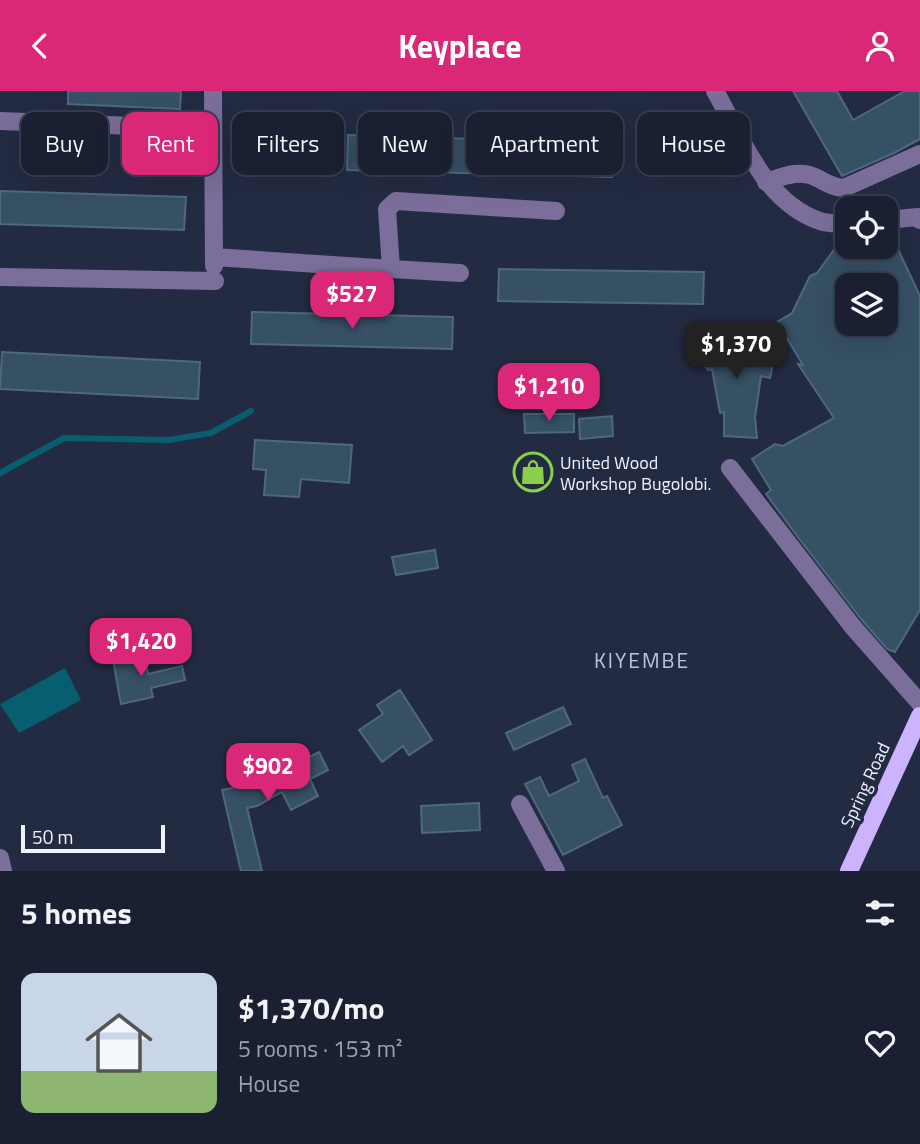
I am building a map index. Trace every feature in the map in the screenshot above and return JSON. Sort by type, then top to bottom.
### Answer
[{"type":"main road","name":"Spring Road","points":[[849,871],[920,716]]},
{"type":"street","points":[[213,91],[213,112]]},
{"type":"street","points":[[715,91],[766,182],[778,195],[821,222],[835,223]]},
{"type":"street","points":[[0,121],[122,126]]},
{"type":"street","points":[[766,182],[800,172],[816,177],[831,187],[844,188],[920,154]]},
{"type":"street","points":[[0,277],[215,283],[213,175]]},
{"type":"street","points":[[391,269],[387,209],[396,201],[556,211]]},
{"type":"street","points":[[898,220],[919,218]]},
{"type":"street","points":[[214,257],[460,272]]},
{"type":"street","points":[[730,468],[853,627],[920,703]]},
{"type":"street","points":[[520,804],[556,871]]},
{"type":"street","points":[[0,858],[3,871]]},
{"type":"shaded area","points":[[65,668],[81,700],[19,733],[0,704]]},
{"type":"building","points":[[68,91],[181,91],[180,109],[68,104]]},
{"type":"building","points":[[793,91],[837,91],[853,120],[905,91],[920,91],[920,139],[842,176]]},
{"type":"building","points":[[348,135],[358,135],[358,170],[347,170]]},
{"type":"building","points":[[452,138],[466,139],[466,173],[452,173]]},
{"type":"building","points":[[536,175],[612,175],[612,177]]},
{"type":"building","points":[[0,191],[186,197],[184,230],[0,224]]},
{"type":"building","points":[[835,248],[835,259],[898,259],[898,249],[920,296],[920,610],[895,652],[887,649],[862,620],[797,536],[766,494],[771,490],[752,459],[775,444],[783,446],[834,418],[798,364],[803,365],[777,322],[792,313],[810,276],[817,273]]},
{"type":"building","points":[[499,269],[704,272],[703,304],[498,301]]},
{"type":"building","points":[[252,312],[453,317],[452,349],[251,344]]},
{"type":"building","points":[[728,326],[739,345],[752,338],[761,357],[774,359],[770,378],[761,376],[755,417],[757,438],[724,436],[724,412],[720,413],[712,369],[708,370],[696,355]]},
{"type":"building","points":[[2,352],[200,362],[198,399],[0,389]]},
{"type":"building","points":[[524,414],[574,414],[574,432],[525,433]]},
{"type":"building","points":[[612,416],[613,436],[580,439],[579,419]]},
{"type":"building","points":[[255,440],[352,445],[349,483],[301,479],[299,497],[264,495],[266,470],[253,469]]},
{"type":"building","points":[[435,550],[438,568],[396,575],[392,557]]},
{"type":"building","points":[[144,653],[148,674],[182,666],[185,680],[151,688],[153,697],[121,704],[113,660]]},
{"type":"building","points":[[400,690],[432,740],[409,755],[403,746],[382,762],[359,730],[383,714],[377,705]]},
{"type":"building","points":[[563,707],[571,724],[514,750],[506,733]]},
{"type":"building","points":[[319,752],[328,770],[310,779],[318,796],[291,810],[282,792],[257,806],[247,808],[262,871],[241,871],[222,790],[258,782]]},
{"type":"building","points":[[585,759],[603,798],[607,796],[622,825],[563,855],[525,784],[540,777],[549,796],[579,781],[572,765]]},
{"type":"building","points":[[479,803],[480,830],[422,833],[421,806]]},
{"type":"waterway","points":[[0,473],[64,438],[169,440],[211,433],[251,411]]},
{"type":"place","name":"United Wood Workshop Bugolobi.","points":[[533,472]]},
{"type":"district","name":"KIYEMBE","points":[[642,660]]}]
